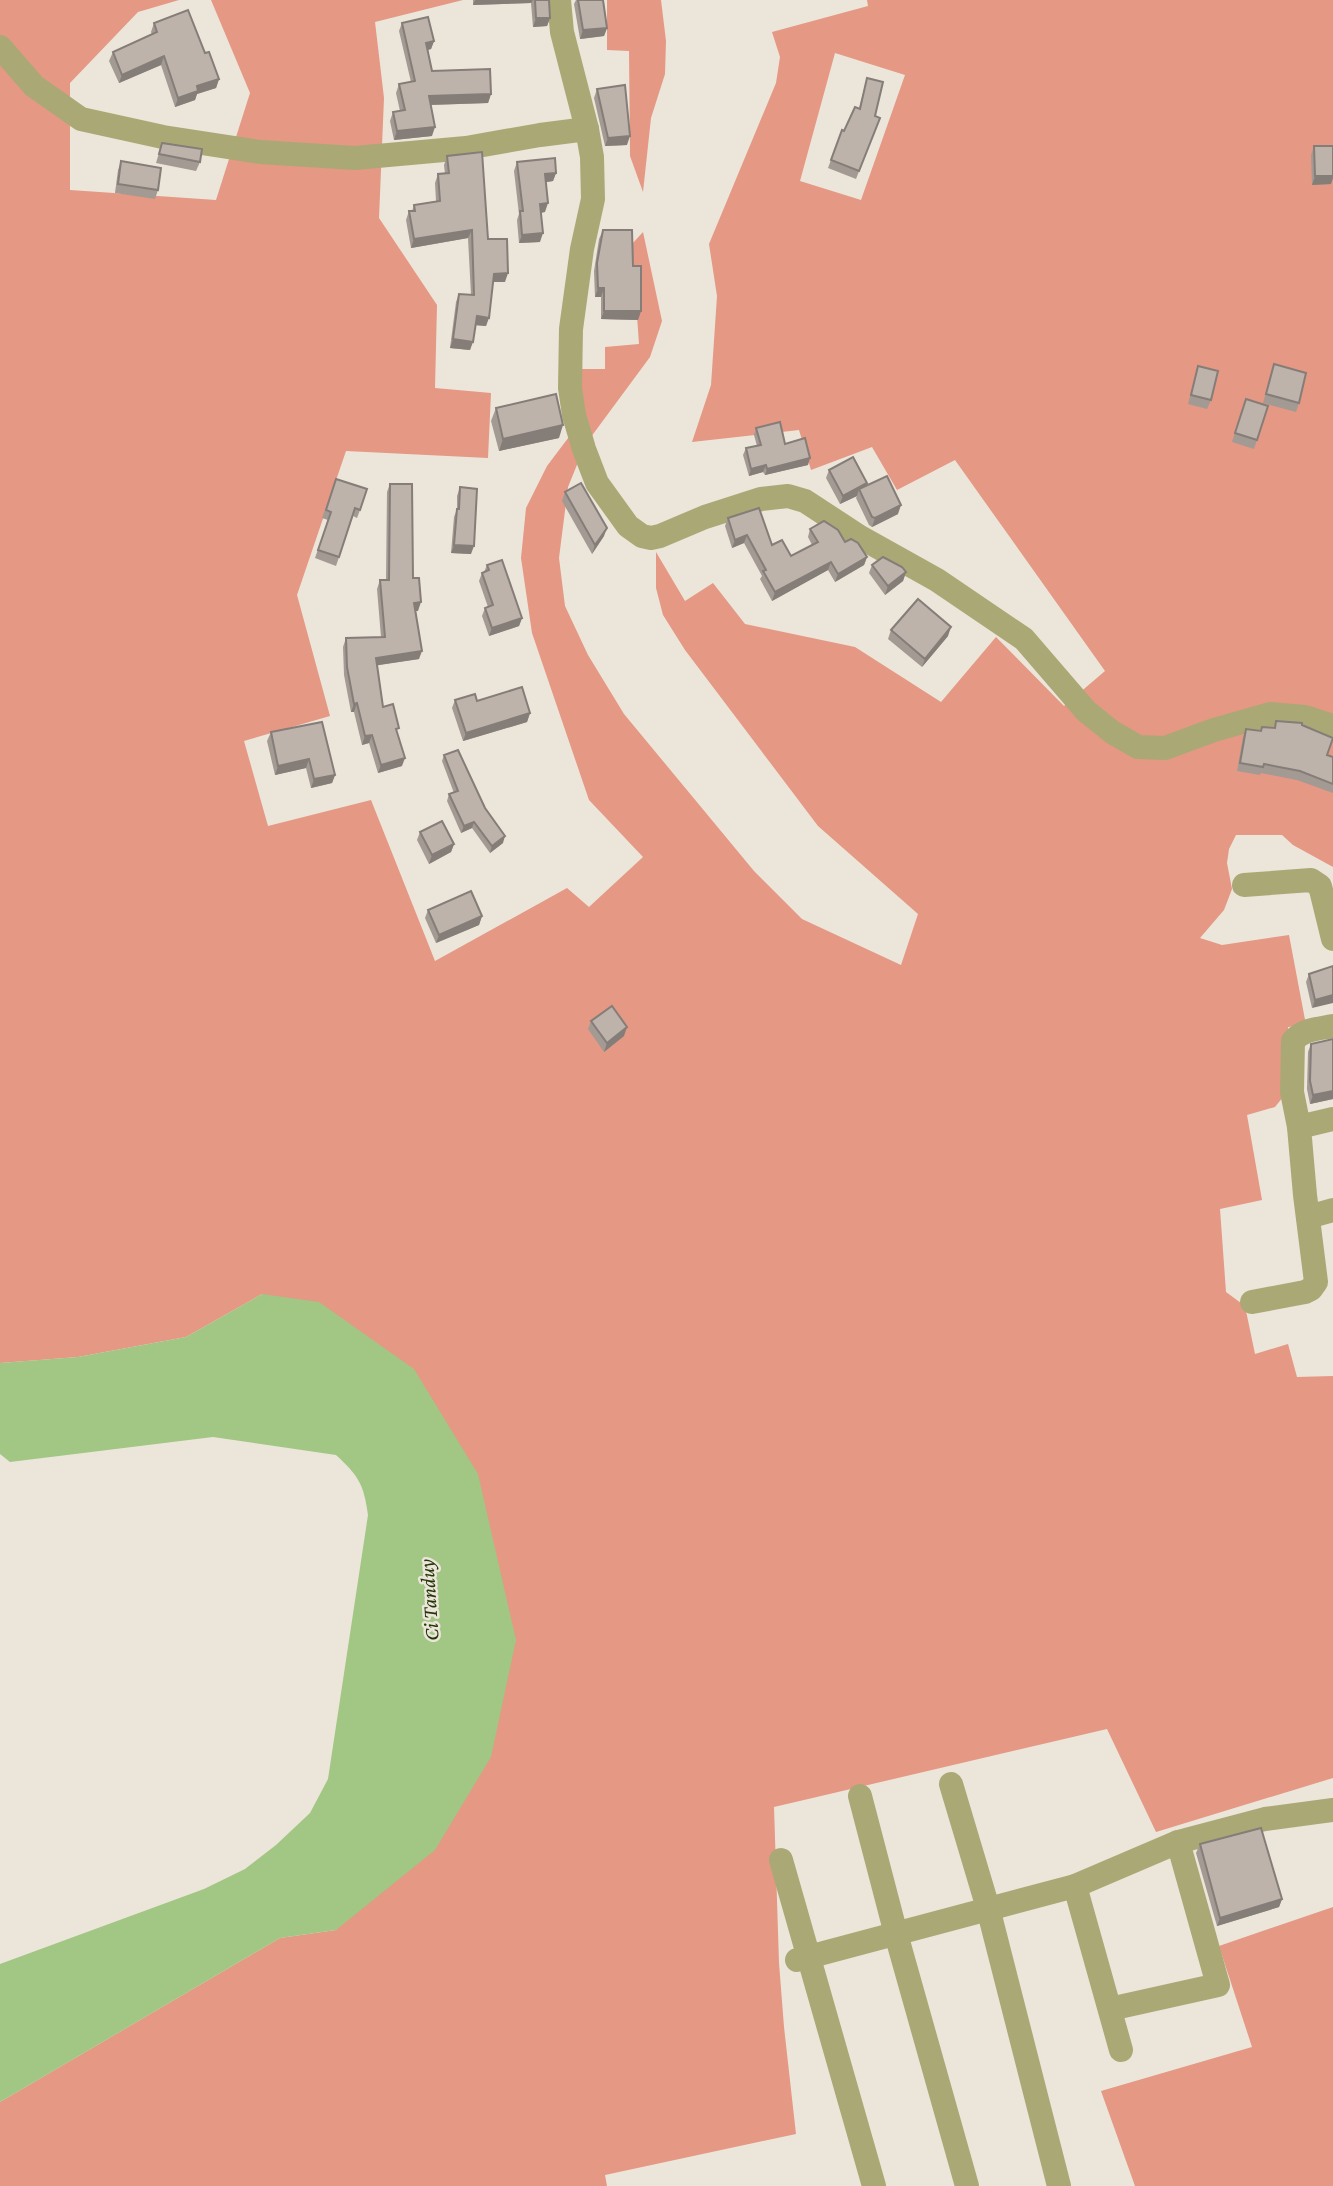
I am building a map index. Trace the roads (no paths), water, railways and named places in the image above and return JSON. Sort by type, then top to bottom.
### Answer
[{"type":"street","points":[[559,0],[562,32],[592,158],[593,200],[582,249],[571,329],[570,388],[574,415],[597,483],[628,526],[642,536],[651,538],[761,499],[788,496],[805,501],[860,537],[937,580],[1024,639],[1086,711],[1112,732],[1138,747],[1166,748],[1214,730],[1270,714],[1306,717],[1333,726]]},
{"type":"street","points":[[0,47],[34,86],[81,119],[163,137],[260,152],[355,158],[466,148],[587,129]]},
{"type":"street","points":[[1244,885],[1316,881],[1320,886],[1333,939]]},
{"type":"street","points":[[1252,1301],[1305,1292],[1313,1287],[1316,1276],[1307,1217],[1299,1127],[1292,1092],[1293,1041],[1308,1031],[1333,1026]]},
{"type":"street","points":[[1299,1127],[1333,1119]]},
{"type":"street","points":[[1307,1217],[1333,1210]]},
{"type":"street","points":[[951,1784],[988,1908],[1059,2186]]},
{"type":"street","points":[[860,1796],[895,1934],[967,2186]]},
{"type":"street","points":[[803,1958],[1075,1886],[1178,1842],[1265,1819],[1333,1810]]},
{"type":"street","points":[[1110,2009],[1218,1985],[1178,1842]]},
{"type":"street","points":[[781,1860],[803,1958],[874,2186]]},
{"type":"street","points":[[1075,1886],[1121,2050]]},
{"type":"water","name":"Ci Tanduy","points":[[262,1294],[319,1302],[414,1369],[478,1474],[516,1640],[491,1757],[435,1850],[336,1930],[280,1938],[0,2102],[0,1964],[204,1889],[245,1869],[310,1813],[328,1779],[368,1515],[365,1496],[359,1482],[336,1455],[213,1437],[10,1462],[0,1454],[0,1363],[78,1357],[186,1337]]}]
